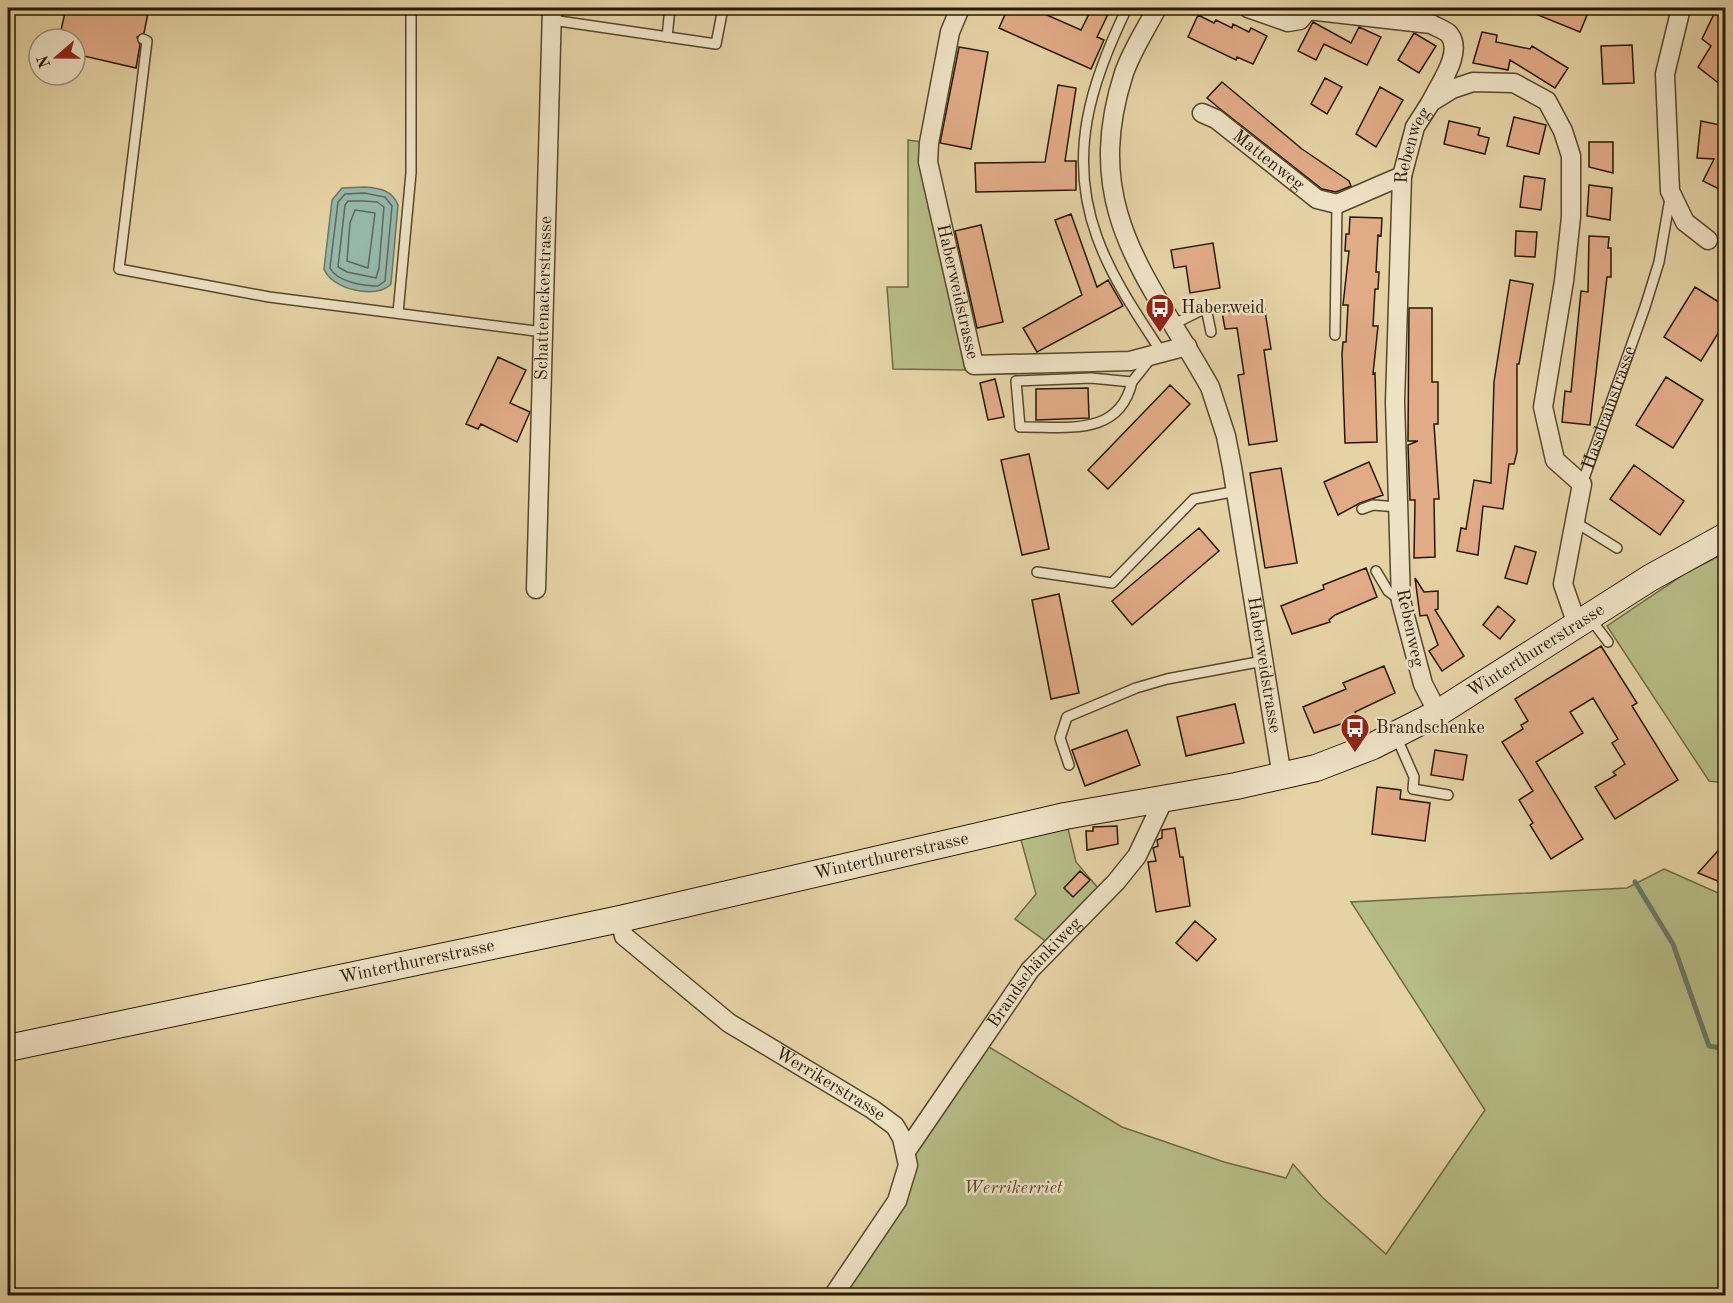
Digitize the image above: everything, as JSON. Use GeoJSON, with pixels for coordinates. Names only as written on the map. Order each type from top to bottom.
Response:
{"type":"FeatureCollection","features":[{"type":"Feature","properties":{"kind":"main road","name":"Winterthurerstrasse"},"geometry":{"type":"LineString","coordinates":[[8,1048],[620,919],[1065,816],[1282,777],[1335,762],[1396,736],[1438,713],[1650,578],[1725,536]]}},
{"type":"Feature","properties":{"kind":"street","name":"Haberweidstrasse"},"geometry":{"type":"LineString","coordinates":[[960,8],[950,32],[929,143],[928,162],[974,365],[1130,361],[1187,346]]}},
{"type":"Feature","properties":{"kind":"street","name":"Haberweidstrasse"},"geometry":{"type":"LineString","coordinates":[[1157,8],[1129,61],[1116,99],[1110,139],[1110,169],[1116,210],[1124,235],[1219,408],[1237,491],[1282,777]]}},
{"type":"Feature","properties":{"kind":"street"},"geometry":{"type":"LineString","coordinates":[[1248,8],[1288,22],[1300,20],[1308,10],[1431,24],[1448,33],[1454,45],[1450,64],[1431,102]]}},
{"type":"Feature","properties":{"kind":"street","name":"Haselrainstrasse"},"geometry":{"type":"LineString","coordinates":[[1681,8],[1665,74],[1671,191],[1685,222],[1708,240]]}},
{"type":"Feature","properties":{"kind":"street","name":"Schattenackerstrasse"},"geometry":{"type":"LineString","coordinates":[[536,589],[552,14]]}},
{"type":"Feature","properties":{"kind":"street","name":"Rebenweg"},"geometry":{"type":"LineString","coordinates":[[1438,713],[1423,684],[1401,601],[1395,402],[1402,176],[1415,127],[1431,102],[1452,89],[1473,82],[1514,83],[1547,101],[1563,131],[1571,156],[1571,217],[1564,281],[1543,407],[1555,460],[1582,484]]}},
{"type":"Feature","properties":{"kind":"street","name":"Mattenweg"},"geometry":{"type":"LineString","coordinates":[[1202,113],[1216,119],[1317,199],[1336,204]]}},
{"type":"Feature","properties":{"kind":"street"},"geometry":{"type":"LineString","coordinates":[[1336,204],[1402,176]]}},
{"type":"Feature","properties":{"kind":"street","name":"Haselrainstrasse"},"geometry":{"type":"LineString","coordinates":[[1582,484],[1563,584],[1573,613],[1585,621]]}},
{"type":"Feature","properties":{"kind":"street","name":"Brandschänkiweg"},"geometry":{"type":"LineString","coordinates":[[907,1150],[1029,970],[1132,862],[1144,845],[1164,799]]}},
{"type":"Feature","properties":{"kind":"street","name":"Werrikerstrasse"},"geometry":{"type":"LineString","coordinates":[[620,919],[624,936],[729,1023],[884,1117],[895,1126],[907,1150]]}},
{"type":"Feature","properties":{"kind":"street"},"geometry":{"type":"LineString","coordinates":[[833,1296],[897,1201],[905,1181],[907,1150]]}},
{"type":"Feature","properties":{"kind":"lane"},"geometry":{"type":"LineString","coordinates":[[398,313],[411,173],[411,8]]}},
{"type":"Feature","properties":{"kind":"lane"},"geometry":{"type":"LineString","coordinates":[[667,37],[670,8]]}},
{"type":"Feature","properties":{"kind":"lane"},"geometry":{"type":"LineString","coordinates":[[552,14],[667,37],[716,44],[723,8]]}},
{"type":"Feature","properties":{"kind":"lane"},"geometry":{"type":"LineString","coordinates":[[1127,8],[1096,76],[1086,118],[1084,170],[1096,237],[1117,282],[1157,355],[1132,382],[1129,396],[1116,414],[1096,426],[1020,427],[1016,381],[1090,378],[1132,382]]}},
{"type":"Feature","properties":{"kind":"lane"},"geometry":{"type":"LineString","coordinates":[[143,39],[147,41],[119,269],[269,297],[543,332]]}},
{"type":"Feature","properties":{"kind":"lane","name":"Haselrainstrasse"},"geometry":{"type":"LineString","coordinates":[[1582,484],[1649,296],[1659,262],[1671,191]]}},
{"type":"Feature","properties":{"kind":"lane"},"geometry":{"type":"LineString","coordinates":[[1335,335],[1336,204]]}},
{"type":"Feature","properties":{"kind":"lane"},"geometry":{"type":"LineString","coordinates":[[1174,324],[1206,308],[1211,332]]}},
{"type":"Feature","properties":{"kind":"lane"},"geometry":{"type":"LineString","coordinates":[[1037,572],[1112,583],[1194,499],[1237,491]]}},
{"type":"Feature","properties":{"kind":"lane"},"geometry":{"type":"LineString","coordinates":[[1362,509],[1373,505],[1398,507]]}},
{"type":"Feature","properties":{"kind":"lane"},"geometry":{"type":"LineString","coordinates":[[1575,522],[1617,548]]}},
{"type":"Feature","properties":{"kind":"lane"},"geometry":{"type":"LineString","coordinates":[[1376,571],[1388,591],[1401,601]]}},
{"type":"Feature","properties":{"kind":"lane"},"geometry":{"type":"LineString","coordinates":[[1585,621],[1608,642]]}},
{"type":"Feature","properties":{"kind":"lane"},"geometry":{"type":"LineString","coordinates":[[1069,765],[1060,738],[1067,717],[1136,688],[1167,679],[1263,661]]}},
{"type":"Feature","properties":{"kind":"lane"},"geometry":{"type":"LineString","coordinates":[[1396,736],[1414,777],[1413,789],[1448,795]]}},
{"type":"Feature","properties":{"kind":"green space"},"geometry":{"type":"Polygon","coordinates":[[[908,140],[929,143],[956,286],[965,370],[893,369],[887,287],[908,287],[908,140]]]}},
{"type":"Feature","properties":{"kind":"green space"},"geometry":{"type":"Polygon","coordinates":[[[1725,553],[1725,783],[1709,781],[1607,626],[1686,573],[1725,553]]]}},
{"type":"Feature","properties":{"kind":"green space"},"geometry":{"type":"Polygon","coordinates":[[[1065,816],[1076,862],[1103,894],[1051,945],[1015,919],[1036,894],[1018,829],[1065,816]]]}},
{"type":"Feature","properties":{"kind":"green space","name":"Werrikerriet"},"geometry":{"type":"Polygon","coordinates":[[[1664,869],[1725,896],[1725,1295],[833,1296],[979,1041],[1122,1127],[1224,1162],[1286,1178],[1293,1164],[1322,1197],[1386,1254],[1485,1110],[1351,902],[1627,888],[1664,869]]]}},
{"type":"Feature","properties":{"kind":"water"},"geometry":{"type":"Polygon","coordinates":[[[365,187],[389,193],[398,205],[391,284],[384,289],[365,292],[335,282],[324,269],[332,200],[342,188],[365,187]]]}},
{"type":"Feature","properties":{"kind":"building"},"geometry":{"type":"Polygon","coordinates":[[[66,8],[149,8],[144,33],[137,37],[140,45],[136,68],[87,57],[87,27],[62,27],[66,8]]]}},
{"type":"Feature","properties":{"kind":"building"},"geometry":{"type":"Polygon","coordinates":[[[1008,8],[1031,8],[1081,30],[1092,8],[1111,8],[1097,37],[1104,40],[1091,69],[999,28],[1008,8]]]}},
{"type":"Feature","properties":{"kind":"building"},"geometry":{"type":"Polygon","coordinates":[[[1521,8],[1590,8],[1580,32],[1521,8]]]}},
{"type":"Feature","properties":{"kind":"building"},"geometry":{"type":"Polygon","coordinates":[[[1714,14],[1725,18],[1725,88],[1698,67],[1711,46],[1702,39],[1714,14]]]}},
{"type":"Feature","properties":{"kind":"building"},"geometry":{"type":"Polygon","coordinates":[[[1198,15],[1232,28],[1233,24],[1249,32],[1251,28],[1267,36],[1253,64],[1237,57],[1236,60],[1188,37],[1198,15]]]}},
{"type":"Feature","properties":{"kind":"building"},"geometry":{"type":"Polygon","coordinates":[[[1313,22],[1351,43],[1359,27],[1381,37],[1367,65],[1324,44],[1316,60],[1298,51],[1313,22]]]}},
{"type":"Feature","properties":{"kind":"building"},"geometry":{"type":"Polygon","coordinates":[[[1482,32],[1497,35],[1496,42],[1530,49],[1532,46],[1568,68],[1555,88],[1510,60],[1508,70],[1473,63],[1482,32]]]}},
{"type":"Feature","properties":{"kind":"building"},"geometry":{"type":"Polygon","coordinates":[[[1414,33],[1436,46],[1419,73],[1398,60],[1414,33]]]}},
{"type":"Feature","properties":{"kind":"building"},"geometry":{"type":"Polygon","coordinates":[[[1632,45],[1634,83],[1603,84],[1601,46],[1632,45]]]}},
{"type":"Feature","properties":{"kind":"building"},"geometry":{"type":"Polygon","coordinates":[[[959,47],[988,52],[971,149],[940,143],[959,47]]]}},
{"type":"Feature","properties":{"kind":"building"},"geometry":{"type":"Polygon","coordinates":[[[1325,78],[1342,87],[1327,114],[1311,104],[1325,78]]]}},
{"type":"Feature","properties":{"kind":"building"},"geometry":{"type":"Polygon","coordinates":[[[1222,82],[1302,149],[1349,181],[1351,186],[1336,192],[1322,189],[1219,108],[1207,98],[1222,82]]]}},
{"type":"Feature","properties":{"kind":"building"},"geometry":{"type":"Polygon","coordinates":[[[1058,85],[1076,88],[1065,161],[1076,161],[1076,190],[976,192],[975,163],[1045,162],[1058,85]]]}},
{"type":"Feature","properties":{"kind":"building"},"geometry":{"type":"Polygon","coordinates":[[[1380,87],[1403,100],[1376,147],[1356,134],[1380,87]]]}},
{"type":"Feature","properties":{"kind":"building"},"geometry":{"type":"Polygon","coordinates":[[[1514,117],[1546,125],[1539,154],[1507,146],[1514,117]]]}},
{"type":"Feature","properties":{"kind":"building"},"geometry":{"type":"Polygon","coordinates":[[[1449,121],[1480,128],[1478,135],[1489,138],[1485,154],[1444,144],[1449,121]]]}},
{"type":"Feature","properties":{"kind":"building"},"geometry":{"type":"Polygon","coordinates":[[[1701,121],[1725,126],[1725,192],[1703,181],[1714,159],[1697,158],[1701,121]]]}},
{"type":"Feature","properties":{"kind":"building"},"geometry":{"type":"Polygon","coordinates":[[[1589,142],[1613,142],[1613,173],[1589,167],[1589,142]]]}},
{"type":"Feature","properties":{"kind":"building"},"geometry":{"type":"Polygon","coordinates":[[[1524,176],[1545,179],[1541,210],[1520,207],[1524,176]]]}},
{"type":"Feature","properties":{"kind":"building"},"geometry":{"type":"Polygon","coordinates":[[[1589,185],[1612,188],[1610,220],[1587,216],[1589,185]]]}},
{"type":"Feature","properties":{"kind":"building"},"geometry":{"type":"Polygon","coordinates":[[[1071,214],[1097,287],[1108,280],[1123,306],[1037,352],[1023,328],[1082,295],[1055,220],[1071,214]]]}},
{"type":"Feature","properties":{"kind":"building"},"geometry":{"type":"Polygon","coordinates":[[[1350,217],[1382,218],[1381,236],[1378,235],[1376,272],[1379,272],[1378,289],[1375,289],[1373,326],[1378,326],[1373,374],[1375,373],[1377,442],[1345,443],[1342,354],[1343,342],[1346,342],[1348,305],[1343,305],[1349,251],[1345,251],[1346,234],[1349,234],[1350,217]]]}},
{"type":"Feature","properties":{"kind":"building"},"geometry":{"type":"Polygon","coordinates":[[[981,225],[1003,322],[977,328],[955,231],[981,225]]]}},
{"type":"Feature","properties":{"kind":"building"},"geometry":{"type":"Polygon","coordinates":[[[1516,231],[1537,232],[1535,257],[1515,256],[1516,231]]]}},
{"type":"Feature","properties":{"kind":"building"},"geometry":{"type":"Polygon","coordinates":[[[1589,236],[1609,237],[1608,248],[1611,248],[1611,277],[1607,277],[1590,425],[1562,422],[1565,391],[1571,392],[1581,291],[1588,292],[1589,236]]]}},
{"type":"Feature","properties":{"kind":"building"},"geometry":{"type":"Polygon","coordinates":[[[1213,243],[1220,288],[1190,293],[1186,266],[1174,268],[1171,250],[1213,243]]]}},
{"type":"Feature","properties":{"kind":"building"},"geometry":{"type":"Polygon","coordinates":[[[1510,280],[1533,284],[1519,364],[1517,364],[1517,452],[1514,464],[1509,464],[1503,509],[1483,506],[1478,555],[1457,551],[1461,528],[1466,529],[1474,480],[1491,483],[1494,382],[1510,280]]]}},
{"type":"Feature","properties":{"kind":"building"},"geometry":{"type":"Polygon","coordinates":[[[1695,287],[1725,306],[1725,322],[1701,361],[1664,337],[1695,287]]]}},
{"type":"Feature","properties":{"kind":"building"},"geometry":{"type":"Polygon","coordinates":[[[1264,305],[1271,349],[1264,350],[1277,441],[1249,445],[1238,375],[1244,374],[1237,328],[1225,329],[1222,312],[1264,305]]]}},
{"type":"Feature","properties":{"kind":"building"},"geometry":{"type":"Polygon","coordinates":[[[1409,308],[1432,308],[1432,382],[1438,382],[1438,424],[1434,424],[1439,499],[1434,499],[1435,557],[1414,558],[1415,500],[1410,500],[1408,445],[1418,441],[1408,441],[1409,308]]]}},
{"type":"Feature","properties":{"kind":"building"},"geometry":{"type":"Polygon","coordinates":[[[498,357],[526,370],[510,403],[530,412],[517,442],[481,424],[478,429],[466,424],[498,357]]]}},
{"type":"Feature","properties":{"kind":"building"},"geometry":{"type":"Polygon","coordinates":[[[1666,377],[1703,400],[1673,448],[1636,425],[1666,377]]]}},
{"type":"Feature","properties":{"kind":"building"},"geometry":{"type":"Polygon","coordinates":[[[995,379],[1004,417],[988,420],[980,383],[995,379]]]}},
{"type":"Feature","properties":{"kind":"building"},"geometry":{"type":"Polygon","coordinates":[[[1170,385],[1190,404],[1108,489],[1088,470],[1170,385]]]}},
{"type":"Feature","properties":{"kind":"building"},"geometry":{"type":"Polygon","coordinates":[[[1088,388],[1089,418],[1036,420],[1036,389],[1088,388]]]}},
{"type":"Feature","properties":{"kind":"building"},"geometry":{"type":"Polygon","coordinates":[[[1029,454],[1049,549],[1022,555],[1001,460],[1029,454]]]}},
{"type":"Feature","properties":{"kind":"building"},"geometry":{"type":"Polygon","coordinates":[[[1369,462],[1383,495],[1360,503],[1338,515],[1324,482],[1369,462]]]}},
{"type":"Feature","properties":{"kind":"building"},"geometry":{"type":"Polygon","coordinates":[[[1634,465],[1684,501],[1660,535],[1610,499],[1634,465]]]}},
{"type":"Feature","properties":{"kind":"building"},"geometry":{"type":"Polygon","coordinates":[[[1281,468],[1297,563],[1265,568],[1250,473],[1281,468]]]}},
{"type":"Feature","properties":{"kind":"building"},"geometry":{"type":"Polygon","coordinates":[[[1199,528],[1219,551],[1132,625],[1112,601],[1199,528]]]}},
{"type":"Feature","properties":{"kind":"building"},"geometry":{"type":"Polygon","coordinates":[[[1515,546],[1536,552],[1527,584],[1505,578],[1515,546]]]}},
{"type":"Feature","properties":{"kind":"building"},"geometry":{"type":"Polygon","coordinates":[[[1366,568],[1377,597],[1335,615],[1329,620],[1330,622],[1292,634],[1281,606],[1324,589],[1323,585],[1366,568]]]}},
{"type":"Feature","properties":{"kind":"building"},"geometry":{"type":"Polygon","coordinates":[[[1415,578],[1424,592],[1438,591],[1438,609],[1435,610],[1464,656],[1442,671],[1429,651],[1438,645],[1427,615],[1420,616],[1415,578]]]}},
{"type":"Feature","properties":{"kind":"building"},"geometry":{"type":"Polygon","coordinates":[[[1059,594],[1079,693],[1051,699],[1032,600],[1059,594]]]}},
{"type":"Feature","properties":{"kind":"building"},"geometry":{"type":"Polygon","coordinates":[[[1498,606],[1515,620],[1500,639],[1483,625],[1498,606]]]}},
{"type":"Feature","properties":{"kind":"building"},"geometry":{"type":"Polygon","coordinates":[[[1601,646],[1637,703],[1632,706],[1678,780],[1615,819],[1595,787],[1616,775],[1613,772],[1625,764],[1612,743],[1618,739],[1593,698],[1570,712],[1583,733],[1536,762],[1583,839],[1551,859],[1530,825],[1533,823],[1519,800],[1533,791],[1502,742],[1523,729],[1521,725],[1528,721],[1515,699],[1601,646]]]}},
{"type":"Feature","properties":{"kind":"building"},"geometry":{"type":"Polygon","coordinates":[[[1384,666],[1395,693],[1355,712],[1356,715],[1346,719],[1347,722],[1314,733],[1303,707],[1346,689],[1343,683],[1384,666]]]}},
{"type":"Feature","properties":{"kind":"building"},"geometry":{"type":"Polygon","coordinates":[[[1235,704],[1244,743],[1186,756],[1177,717],[1235,704]]]}},
{"type":"Feature","properties":{"kind":"building"},"geometry":{"type":"Polygon","coordinates":[[[1127,730],[1140,765],[1085,786],[1072,750],[1127,730]]]}},
{"type":"Feature","properties":{"kind":"building"},"geometry":{"type":"Polygon","coordinates":[[[1435,750],[1467,755],[1463,780],[1431,775],[1435,750]]]}},
{"type":"Feature","properties":{"kind":"building"},"geometry":{"type":"Polygon","coordinates":[[[1377,787],[1401,790],[1400,799],[1430,803],[1425,841],[1372,834],[1377,787]]]}},
{"type":"Feature","properties":{"kind":"building"},"geometry":{"type":"Polygon","coordinates":[[[1117,826],[1118,844],[1087,850],[1086,831],[1093,831],[1093,827],[1117,826]]]}},
{"type":"Feature","properties":{"kind":"building"},"geometry":{"type":"Polygon","coordinates":[[[1175,828],[1180,857],[1183,857],[1190,906],[1156,912],[1148,862],[1156,861],[1153,848],[1158,846],[1157,840],[1162,838],[1162,830],[1175,828]]]}},
{"type":"Feature","properties":{"kind":"building"},"geometry":{"type":"Polygon","coordinates":[[[1725,843],[1725,884],[1698,873],[1725,843]]]}},
{"type":"Feature","properties":{"kind":"building"},"geometry":{"type":"Polygon","coordinates":[[[1080,871],[1090,880],[1073,897],[1064,888],[1080,871]]]}},
{"type":"Feature","properties":{"kind":"building"},"geometry":{"type":"Polygon","coordinates":[[[1195,921],[1216,939],[1197,961],[1176,943],[1195,921]]]}},
{"type":"Feature","properties":{"kind":"waterway"},"geometry":{"type":"LineString","coordinates":[[1635,882],[1673,944],[1709,1046],[1726,1049]]}},
{"type":"Feature","properties":{"kind":"place","name":"Haberweid"},"geometry":{"type":"Point","coordinates":[1160,334]}},
{"type":"Feature","properties":{"kind":"place","name":"Brandschenke"},"geometry":{"type":"Point","coordinates":[1355,754]}}]}
